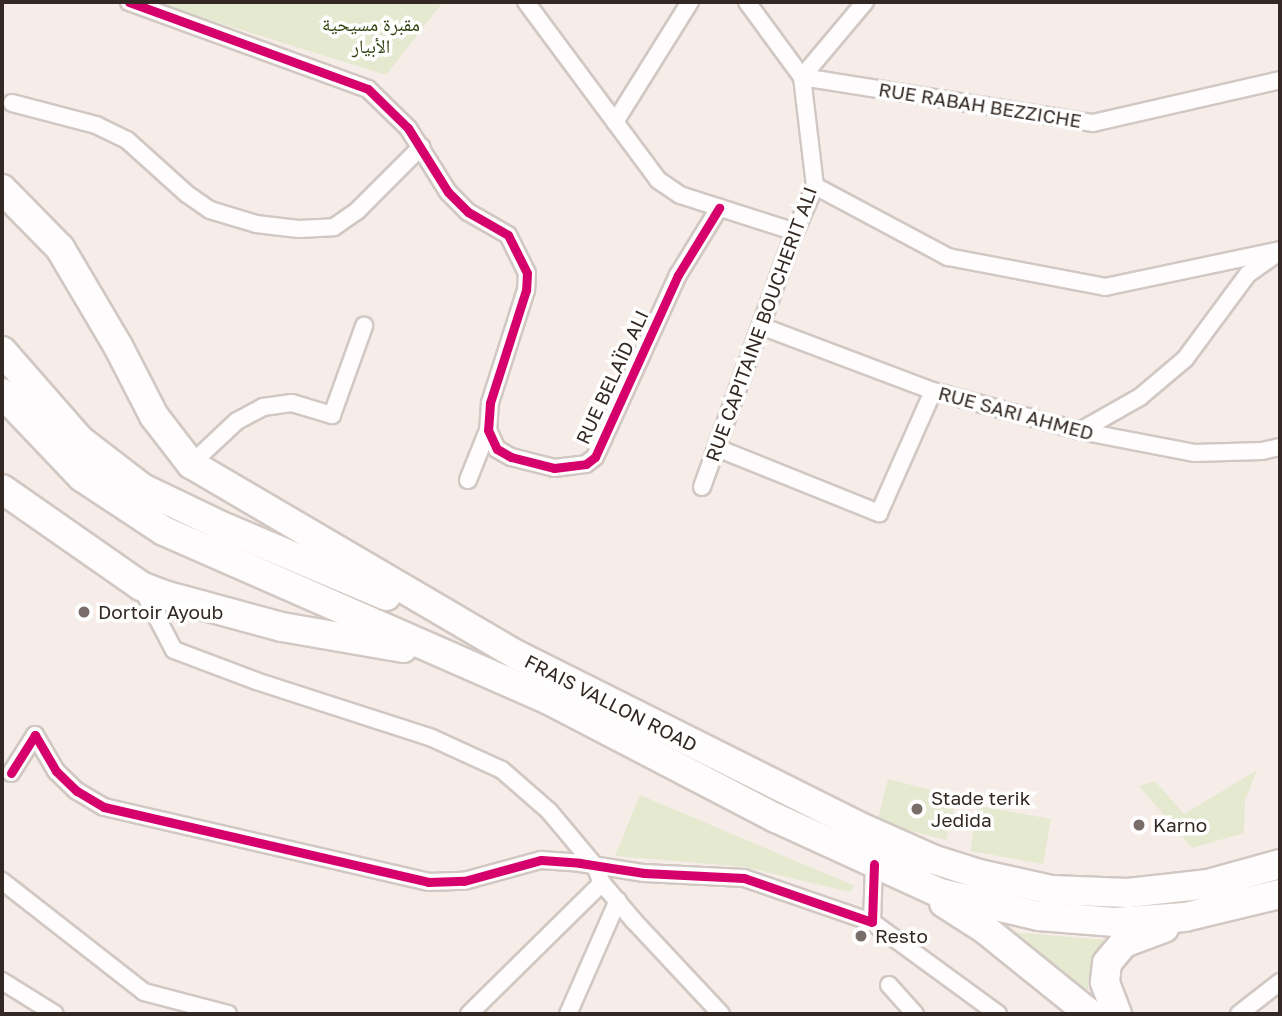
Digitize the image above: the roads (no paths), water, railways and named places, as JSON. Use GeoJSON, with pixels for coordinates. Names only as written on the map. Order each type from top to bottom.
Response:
{"type":"FeatureCollection","features":[{"type":"Feature","properties":{"kind":"highway"},"geometry":{"type":"LineString","coordinates":[[2,189],[60,248],[118,346],[155,416],[191,464],[517,654]]}},
{"type":"Feature","properties":{"kind":"highway","name":"FRAIS VALLON ROAD"},"geometry":{"type":"LineString","coordinates":[[2,351],[80,440],[142,488],[226,528],[517,654],[856,825],[932,859],[979,874],[1052,890],[1128,893],[1208,884],[1280,864]]}},
{"type":"Feature","properties":{"kind":"highway","name":"FRAIS VALLON ROAD"},"geometry":{"type":"LineString","coordinates":[[2,393],[82,477],[164,531],[532,692],[776,818],[940,893],[1039,916],[1115,922],[1185,917],[1280,894]]}},
{"type":"Feature","properties":{"kind":"highway"},"geometry":{"type":"LineString","coordinates":[[2,489],[141,586],[192,605],[282,627],[419,651],[532,692]]}},
{"type":"Feature","properties":{"kind":"highway"},"geometry":{"type":"LineString","coordinates":[[874,864],[986,930],[1090,1014]]}},
{"type":"Feature","properties":{"kind":"highway"},"geometry":{"type":"LineString","coordinates":[[1116,1014],[1107,993],[1104,972],[1117,949],[1133,939],[1210,911]]}},
{"type":"Feature","properties":{"kind":"street"},"geometry":{"type":"LineString","coordinates":[[129,2],[368,89],[408,128],[448,192],[468,212],[508,235],[527,273],[519,318],[490,403],[488,430],[468,480]]}},
{"type":"Feature","properties":{"kind":"street"},"geometry":{"type":"LineString","coordinates":[[526,2],[658,180],[680,195],[795,232]]}},
{"type":"Feature","properties":{"kind":"street"},"geometry":{"type":"LineString","coordinates":[[615,122],[690,2]]}},
{"type":"Feature","properties":{"kind":"street"},"geometry":{"type":"LineString","coordinates":[[747,2],[802,77],[865,2]]}},
{"type":"Feature","properties":{"kind":"street","name":"RUE RABAH BEZZICHE"},"geometry":{"type":"LineString","coordinates":[[802,77],[1093,123],[1280,80]]}},
{"type":"Feature","properties":{"kind":"street","name":"RUE CAPITAINE BOUCHERIT ALI"},"geometry":{"type":"LineString","coordinates":[[702,487],[795,232],[815,186],[802,77]]}},
{"type":"Feature","properties":{"kind":"street"},"geometry":{"type":"LineString","coordinates":[[12,103],[96,125],[127,140],[187,194],[210,210],[256,224],[299,229],[334,227],[421,147]]}},
{"type":"Feature","properties":{"kind":"street"},"geometry":{"type":"LineString","coordinates":[[815,186],[948,257],[1105,287],[1280,251]]}},
{"type":"Feature","properties":{"kind":"street","name":"RUE BELAÏD ALI"},"geometry":{"type":"LineString","coordinates":[[488,430],[497,449],[541,466],[586,464],[595,457],[678,275],[719,208]]}},
{"type":"Feature","properties":{"kind":"street"},"geometry":{"type":"LineString","coordinates":[[1080,432],[1140,397],[1185,359],[1248,274],[1280,251]]}},
{"type":"Feature","properties":{"kind":"street"},"geometry":{"type":"LineString","coordinates":[[191,464],[237,421],[263,407],[292,403],[332,415],[364,326]]}},
{"type":"Feature","properties":{"kind":"street","name":"RUE SARI AHMED"},"geometry":{"type":"LineString","coordinates":[[761,326],[933,391],[1080,432],[1194,453],[1262,451],[1280,447]]}},
{"type":"Feature","properties":{"kind":"street"},"geometry":{"type":"LineString","coordinates":[[717,448],[879,513],[933,391]]}},
{"type":"Feature","properties":{"kind":"street"},"geometry":{"type":"LineString","coordinates":[[141,586],[174,650],[256,681],[432,738],[502,770],[549,811],[595,866],[602,883],[722,1014]]}},
{"type":"Feature","properties":{"kind":"street"},"geometry":{"type":"LineString","coordinates":[[11,773],[35,735],[56,771],[77,791],[104,807],[428,882],[464,881],[541,860],[644,873],[744,878],[872,922],[998,1014]]}},
{"type":"Feature","properties":{"kind":"street"},"geometry":{"type":"LineString","coordinates":[[872,922],[874,864]]}},
{"type":"Feature","properties":{"kind":"street"},"geometry":{"type":"LineString","coordinates":[[2,881],[144,992],[227,1014]]}},
{"type":"Feature","properties":{"kind":"street"},"geometry":{"type":"LineString","coordinates":[[469,1014],[602,883]]}},
{"type":"Feature","properties":{"kind":"street"},"geometry":{"type":"LineString","coordinates":[[568,1014],[618,900]]}},
{"type":"Feature","properties":{"kind":"street"},"geometry":{"type":"LineString","coordinates":[[2,981],[55,1014]]}},
{"type":"Feature","properties":{"kind":"street"},"geometry":{"type":"LineString","coordinates":[[1239,1014],[1280,982]]}},
{"type":"Feature","properties":{"kind":"street"},"geometry":{"type":"LineString","coordinates":[[889,985],[915,1014]]}},
{"type":"Feature","properties":{"kind":"place","name":"Dortoir Ayoub"},"geometry":{"type":"Point","coordinates":[84,612]}},
{"type":"Feature","properties":{"kind":"place","name":"Stade terik Jedida"},"geometry":{"type":"Point","coordinates":[917,809]}},
{"type":"Feature","properties":{"kind":"place","name":"Karno"},"geometry":{"type":"Point","coordinates":[1139,825]}},
{"type":"Feature","properties":{"kind":"place","name":"Resto"},"geometry":{"type":"Point","coordinates":[861,936]}},
{"type":"Feature","properties":{"kind":"park label","name":"مقبرة مسيحية الأبيار"},"geometry":{"type":"Point","coordinates":[371,35]}}]}
